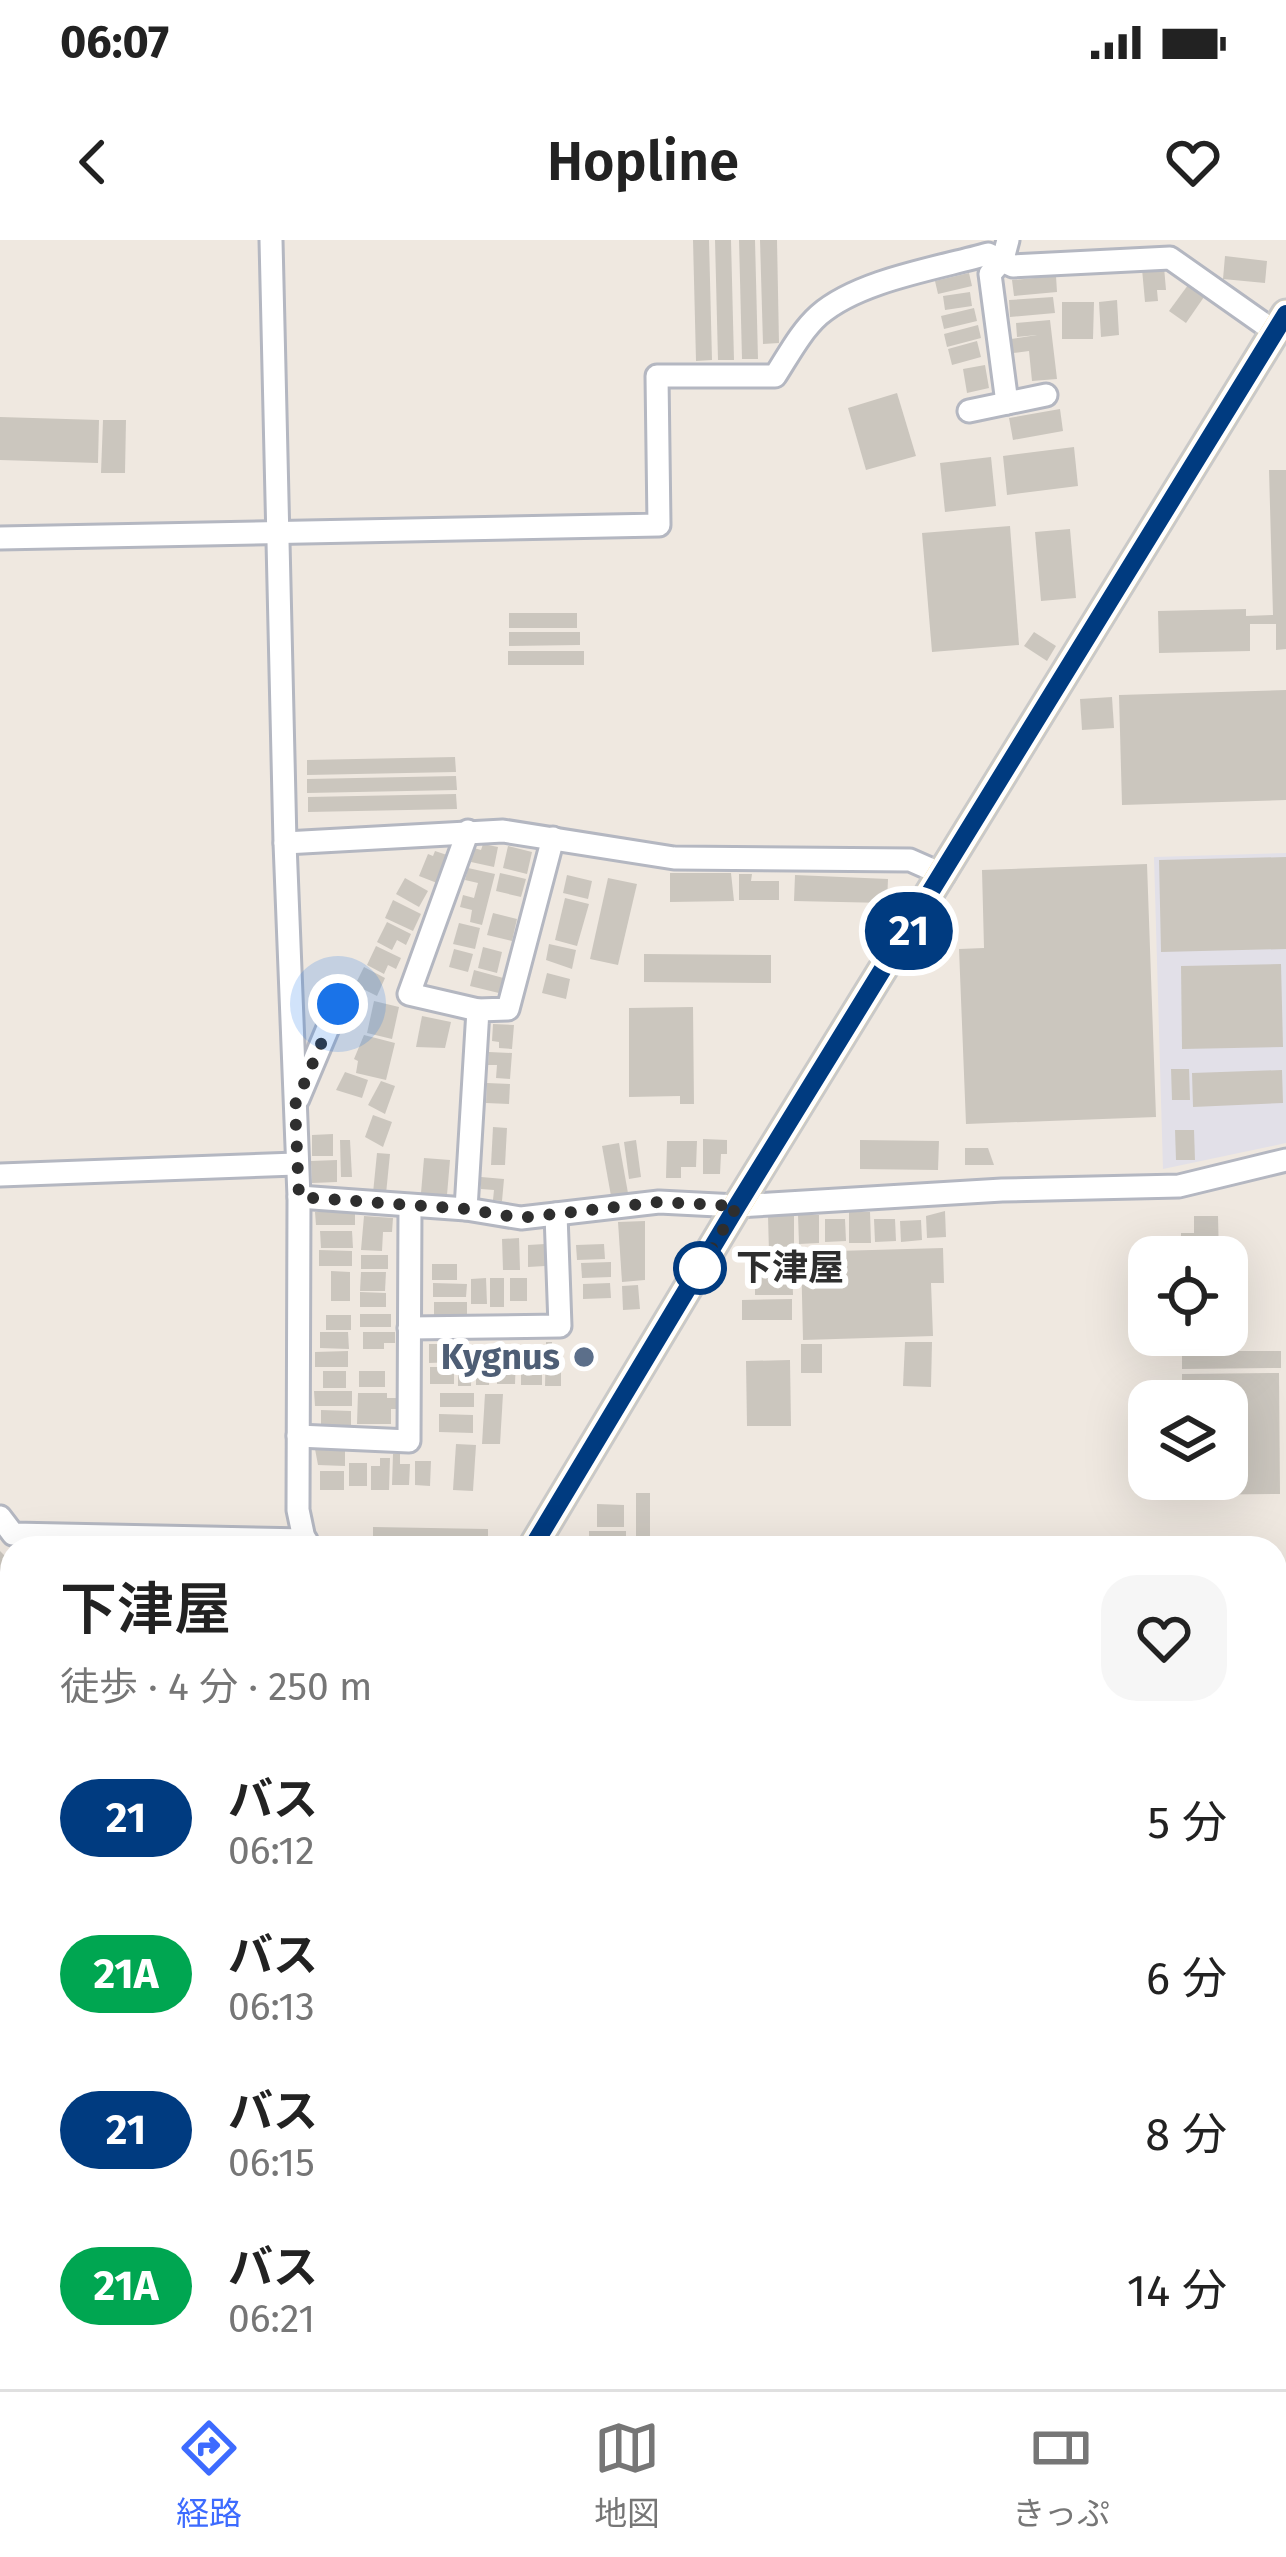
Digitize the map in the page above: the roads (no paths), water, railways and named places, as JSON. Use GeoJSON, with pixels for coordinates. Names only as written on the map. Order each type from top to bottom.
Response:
{"type":"FeatureCollection","features":[{"type":"Feature","properties":{"kind":"main road"},"geometry":{"type":"LineString","coordinates":[[539,1536],[1281,323]]}},
{"type":"Feature","properties":{"kind":"street"},"geometry":{"type":"LineString","coordinates":[[271,240],[285,843],[299,1197],[298,1510],[304,1536]]}},
{"type":"Feature","properties":{"kind":"street"},"geometry":{"type":"LineString","coordinates":[[0,538],[659,525],[657,376],[775,376],[818,316],[836,303],[885,283],[1005,250]]}},
{"type":"Feature","properties":{"kind":"street"},"geometry":{"type":"LineString","coordinates":[[1005,250],[1013,266],[1170,258],[1281,323]]}},
{"type":"Feature","properties":{"kind":"street"},"geometry":{"type":"LineString","coordinates":[[1005,250],[990,274],[1007,403]]}},
{"type":"Feature","properties":{"kind":"street"},"geometry":{"type":"LineString","coordinates":[[969,411],[1046,394]]}},
{"type":"Feature","properties":{"kind":"street"},"geometry":{"type":"LineString","coordinates":[[468,831],[410,994],[478,1010],[508,1009],[553,838]]}},
{"type":"Feature","properties":{"kind":"street"},"geometry":{"type":"LineString","coordinates":[[285,843],[503,831],[674,858],[910,860],[944,875]]}},
{"type":"Feature","properties":{"kind":"street"},"geometry":{"type":"LineString","coordinates":[[295,1105],[338,1004]]}},
{"type":"Feature","properties":{"kind":"street"},"geometry":{"type":"LineString","coordinates":[[466,1209],[478,1010]]}},
{"type":"Feature","properties":{"kind":"street"},"geometry":{"type":"LineString","coordinates":[[299,1197],[466,1209],[520,1218],[659,1202],[737,1206],[1003,1190],[1179,1186],[1286,1160]]}},
{"type":"Feature","properties":{"kind":"street"},"geometry":{"type":"LineString","coordinates":[[0,1175],[296,1164]]}},
{"type":"Feature","properties":{"kind":"street"},"geometry":{"type":"LineString","coordinates":[[298,1436],[409,1441],[410,1206]]}},
{"type":"Feature","properties":{"kind":"street"},"geometry":{"type":"LineString","coordinates":[[409,1328],[560,1326],[556,1214]]}},
{"type":"Feature","properties":{"kind":"street"},"geometry":{"type":"LineString","coordinates":[[0,1516],[14,1534],[29,1536]]}},
{"type":"Feature","properties":{"kind":"place","name":"下津屋"},"geometry":{"type":"Point","coordinates":[700,1268]}},
{"type":"Feature","properties":{"kind":"place","name":"Kygnus"},"geometry":{"type":"Point","coordinates":[584,1357]}}]}
